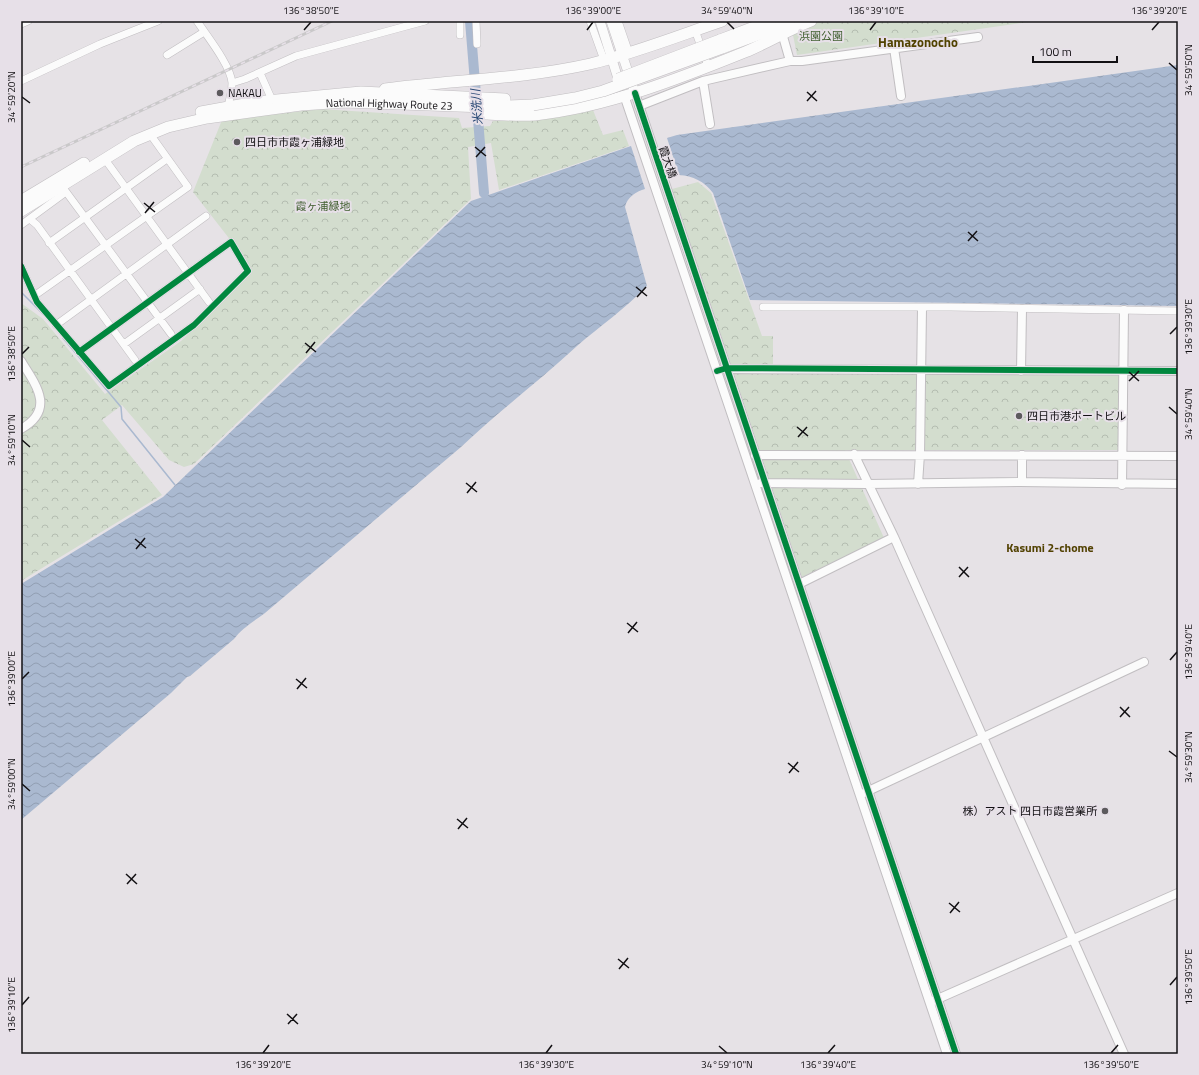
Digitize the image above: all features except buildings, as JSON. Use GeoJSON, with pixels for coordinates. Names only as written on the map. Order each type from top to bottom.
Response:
{"type":"FeatureCollection","features":[{"type":"Feature","properties":{"kind":"highway"},"geometry":{"type":"LineString","coordinates":[[361,92],[556,70],[617,57],[722,21]]}},
{"type":"Feature","properties":{"kind":"highway","name":"National Highway Route 23"},"geometry":{"type":"LineString","coordinates":[[721,44],[770,21]]}},
{"type":"Feature","properties":{"kind":"highway","name":"National Highway Route 23"},"geometry":{"type":"LineString","coordinates":[[21,201],[114,144],[147,128],[182,116],[227,110],[321,103],[486,107],[532,101],[614,81],[793,21]]}},
{"type":"Feature","properties":{"kind":"highway"},"geometry":{"type":"LineString","coordinates":[[486,107],[534,115],[581,107],[629,94],[746,52],[782,33],[811,21]]}},
{"type":"Feature","properties":{"kind":"highway","name":"National Highway Route 23"},"geometry":{"type":"LineString","coordinates":[[21,211],[63,189],[104,158],[150,134],[227,110],[272,100],[361,92],[464,106]]}},
{"type":"Feature","properties":{"kind":"main road"},"geometry":{"type":"LineString","coordinates":[[600,21],[617,57],[629,94]]}},
{"type":"Feature","properties":{"kind":"main road"},"geometry":{"type":"LineString","coordinates":[[611,21],[617,57]]}},
{"type":"Feature","properties":{"kind":"street"},"geometry":{"type":"LineString","coordinates":[[21,24],[28,21]]}},
{"type":"Feature","properties":{"kind":"street"},"geometry":{"type":"LineString","coordinates":[[21,81],[100,44],[158,21]]}},
{"type":"Feature","properties":{"kind":"street"},"geometry":{"type":"LineString","coordinates":[[197,21],[226,67],[232,83],[227,110]]}},
{"type":"Feature","properties":{"kind":"street"},"geometry":{"type":"LineString","coordinates":[[232,83],[296,56],[426,21]]}},
{"type":"Feature","properties":{"kind":"street"},"geometry":{"type":"LineString","coordinates":[[460,21],[460,35]]}},
{"type":"Feature","properties":{"kind":"street"},"geometry":{"type":"LineString","coordinates":[[476,21],[477,44]]}},
{"type":"Feature","properties":{"kind":"street"},"geometry":{"type":"LineString","coordinates":[[590,21],[617,57]]}},
{"type":"Feature","properties":{"kind":"street"},"geometry":{"type":"LineString","coordinates":[[617,57],[618,21]]}},
{"type":"Feature","properties":{"kind":"street"},"geometry":{"type":"LineString","coordinates":[[695,30],[708,66]]}},
{"type":"Feature","properties":{"kind":"street"},"geometry":{"type":"LineString","coordinates":[[167,55],[204,32]]}},
{"type":"Feature","properties":{"kind":"street"},"geometry":{"type":"LineString","coordinates":[[782,33],[790,61]]}},
{"type":"Feature","properties":{"kind":"street"},"geometry":{"type":"LineString","coordinates":[[639,106],[703,81],[790,61],[802,61],[978,37]]}},
{"type":"Feature","properties":{"kind":"street"},"geometry":{"type":"LineString","coordinates":[[894,48],[901,96]]}},
{"type":"Feature","properties":{"kind":"street"},"geometry":{"type":"LineString","coordinates":[[260,72],[272,100]]}},
{"type":"Feature","properties":{"kind":"street"},"geometry":{"type":"LineString","coordinates":[[703,81],[710,124]]}},
{"type":"Feature","properties":{"kind":"street"},"geometry":{"type":"LineString","coordinates":[[629,94],[639,140],[718,371],[754,483],[938,999],[956,1054]]}},
{"type":"Feature","properties":{"kind":"street","name":"霞大橋"},"geometry":{"type":"LineString","coordinates":[[629,94],[639,106],[799,584],[864,793]]}},
{"type":"Feature","properties":{"kind":"street"},"geometry":{"type":"LineString","coordinates":[[34,296],[188,187],[150,134]]}},
{"type":"Feature","properties":{"kind":"street"},"geometry":{"type":"LineString","coordinates":[[104,158],[210,302]]}},
{"type":"Feature","properties":{"kind":"street"},"geometry":{"type":"LineString","coordinates":[[49,243],[167,159]]}},
{"type":"Feature","properties":{"kind":"street"},"geometry":{"type":"LineString","coordinates":[[21,226],[31,220],[63,189],[171,334]]}},
{"type":"Feature","properties":{"kind":"street"},"geometry":{"type":"LineString","coordinates":[[56,325],[206,216]]}},
{"type":"Feature","properties":{"kind":"street"},"geometry":{"type":"LineString","coordinates":[[31,220],[135,360]]}},
{"type":"Feature","properties":{"kind":"street"},"geometry":{"type":"LineString","coordinates":[[21,266],[34,296],[56,325],[79,352],[109,386],[194,325],[248,271],[231,242],[79,352]]}},
{"type":"Feature","properties":{"kind":"street"},"geometry":{"type":"LineString","coordinates":[[124,344],[200,289]]}},
{"type":"Feature","properties":{"kind":"street"},"geometry":{"type":"LineString","coordinates":[[763,307],[1178,311]]}},
{"type":"Feature","properties":{"kind":"street"},"geometry":{"type":"LineString","coordinates":[[918,484],[922,370],[922,308]]}},
{"type":"Feature","properties":{"kind":"street"},"geometry":{"type":"LineString","coordinates":[[1021,371],[1022,309]]}},
{"type":"Feature","properties":{"kind":"street"},"geometry":{"type":"LineString","coordinates":[[1122,485],[1124,310]]}},
{"type":"Feature","properties":{"kind":"street"},"geometry":{"type":"LineString","coordinates":[[21,361],[36,386],[41,400],[39,413],[34,420],[21,429]]}},
{"type":"Feature","properties":{"kind":"street"},"geometry":{"type":"LineString","coordinates":[[718,371],[727,368],[1178,371]]}},
{"type":"Feature","properties":{"kind":"street"},"geometry":{"type":"LineString","coordinates":[[854,454],[894,537],[1124,1054]]}},
{"type":"Feature","properties":{"kind":"street"},"geometry":{"type":"LineString","coordinates":[[754,483],[755,455],[920,454],[1178,456]]}},
{"type":"Feature","properties":{"kind":"street"},"geometry":{"type":"LineString","coordinates":[[1022,455],[1022,482]]}},
{"type":"Feature","properties":{"kind":"street"},"geometry":{"type":"LineString","coordinates":[[754,483],[918,484],[1022,482],[1122,485],[1178,484]]}},
{"type":"Feature","properties":{"kind":"street"},"geometry":{"type":"LineString","coordinates":[[799,584],[894,537]]}},
{"type":"Feature","properties":{"kind":"street"},"geometry":{"type":"LineString","coordinates":[[864,793],[1144,662]]}},
{"type":"Feature","properties":{"kind":"street"},"geometry":{"type":"LineString","coordinates":[[864,793],[929,1002],[947,1054]]}},
{"type":"Feature","properties":{"kind":"street"},"geometry":{"type":"LineString","coordinates":[[929,1002],[1178,893]]}},
{"type":"Feature","properties":{"kind":"green space","name":"浜園公園"},"geometry":{"type":"Polygon","coordinates":[[[816,21],[1035,21],[797,55],[793,35],[801,27],[816,21]]]}},
{"type":"Feature","properties":{"kind":"green space","name":"霞ヶ浦緑地"},"geometry":{"type":"Polygon","coordinates":[[[321,109],[459,118],[462,128],[490,126],[493,121],[525,121],[593,110],[603,135],[623,130],[629,146],[499,190],[491,143],[468,147],[471,199],[194,464],[184,467],[169,460],[122,405],[102,420],[162,495],[21,581],[21,303],[43,319],[105,394],[181,341],[218,306],[247,275],[235,246],[193,192],[222,120],[321,109]]]}},
{"type":"Feature","properties":{"kind":"green space"},"geometry":{"type":"Polygon","coordinates":[[[698,182],[711,193],[762,336],[773,336],[773,371],[1119,376],[1119,450],[845,450],[884,538],[802,577],[672,189],[698,182]]]}},
{"type":"Feature","properties":{"kind":"water"},"geometry":{"type":"Polygon","coordinates":[[[1178,65],[1178,306],[750,300],[713,193],[706,185],[698,180],[679,175],[667,138],[677,135],[1178,65]]]}},
{"type":"Feature","properties":{"kind":"water"},"geometry":{"type":"Polygon","coordinates":[[[631,146],[645,189],[633,195],[626,203],[625,207],[647,286],[489,421],[461,447],[265,613],[244,628],[234,639],[187,677],[171,693],[21,820],[21,584],[163,497],[471,201],[631,146]]]}},
{"type":"Feature","properties":{"kind":"waterway","name":"米洗川"},"geometry":{"type":"LineString","coordinates":[[470,21],[484,193]]}},
{"type":"Feature","properties":{"kind":"waterway"},"geometry":{"type":"LineString","coordinates":[[21,292],[44,315]]}},
{"type":"Feature","properties":{"kind":"waterway"},"geometry":{"type":"LineString","coordinates":[[63,338],[121,407],[122,419],[175,485]]}},
{"type":"Feature","properties":{"kind":"railway"},"geometry":{"type":"LineString","coordinates":[[21,167],[332,21]]}},
{"type":"Feature","properties":{"kind":"cycle path"},"geometry":{"type":"LineString","coordinates":[[635,93],[956,1054]]}},
{"type":"Feature","properties":{"kind":"cycle path"},"geometry":{"type":"LineString","coordinates":[[21,266],[37,302],[109,386],[194,325],[248,271],[231,242],[79,352]]}},
{"type":"Feature","properties":{"kind":"cycle path"},"geometry":{"type":"LineString","coordinates":[[717,371],[727,368],[1178,371]]}},
{"type":"Feature","properties":{"kind":"place","name":"NAKAU"},"geometry":{"type":"Point","coordinates":[220,93]}},
{"type":"Feature","properties":{"kind":"place","name":"四日市市霞ヶ浦緑地"},"geometry":{"type":"Point","coordinates":[237,142]}},
{"type":"Feature","properties":{"kind":"place","name":"四日市港ポートビル"},"geometry":{"type":"Point","coordinates":[1019,416]}},
{"type":"Feature","properties":{"kind":"place","name":"株）アスト 四日市霞営業所"},"geometry":{"type":"Point","coordinates":[1105,811]}},
{"type":"Feature","properties":{"kind":"district","name":"Hamazonocho"},"geometry":{"type":"Point","coordinates":[918,42]}},
{"type":"Feature","properties":{"kind":"district","name":"Kasumi 2-chome"},"geometry":{"type":"Point","coordinates":[1050,548]}}]}
